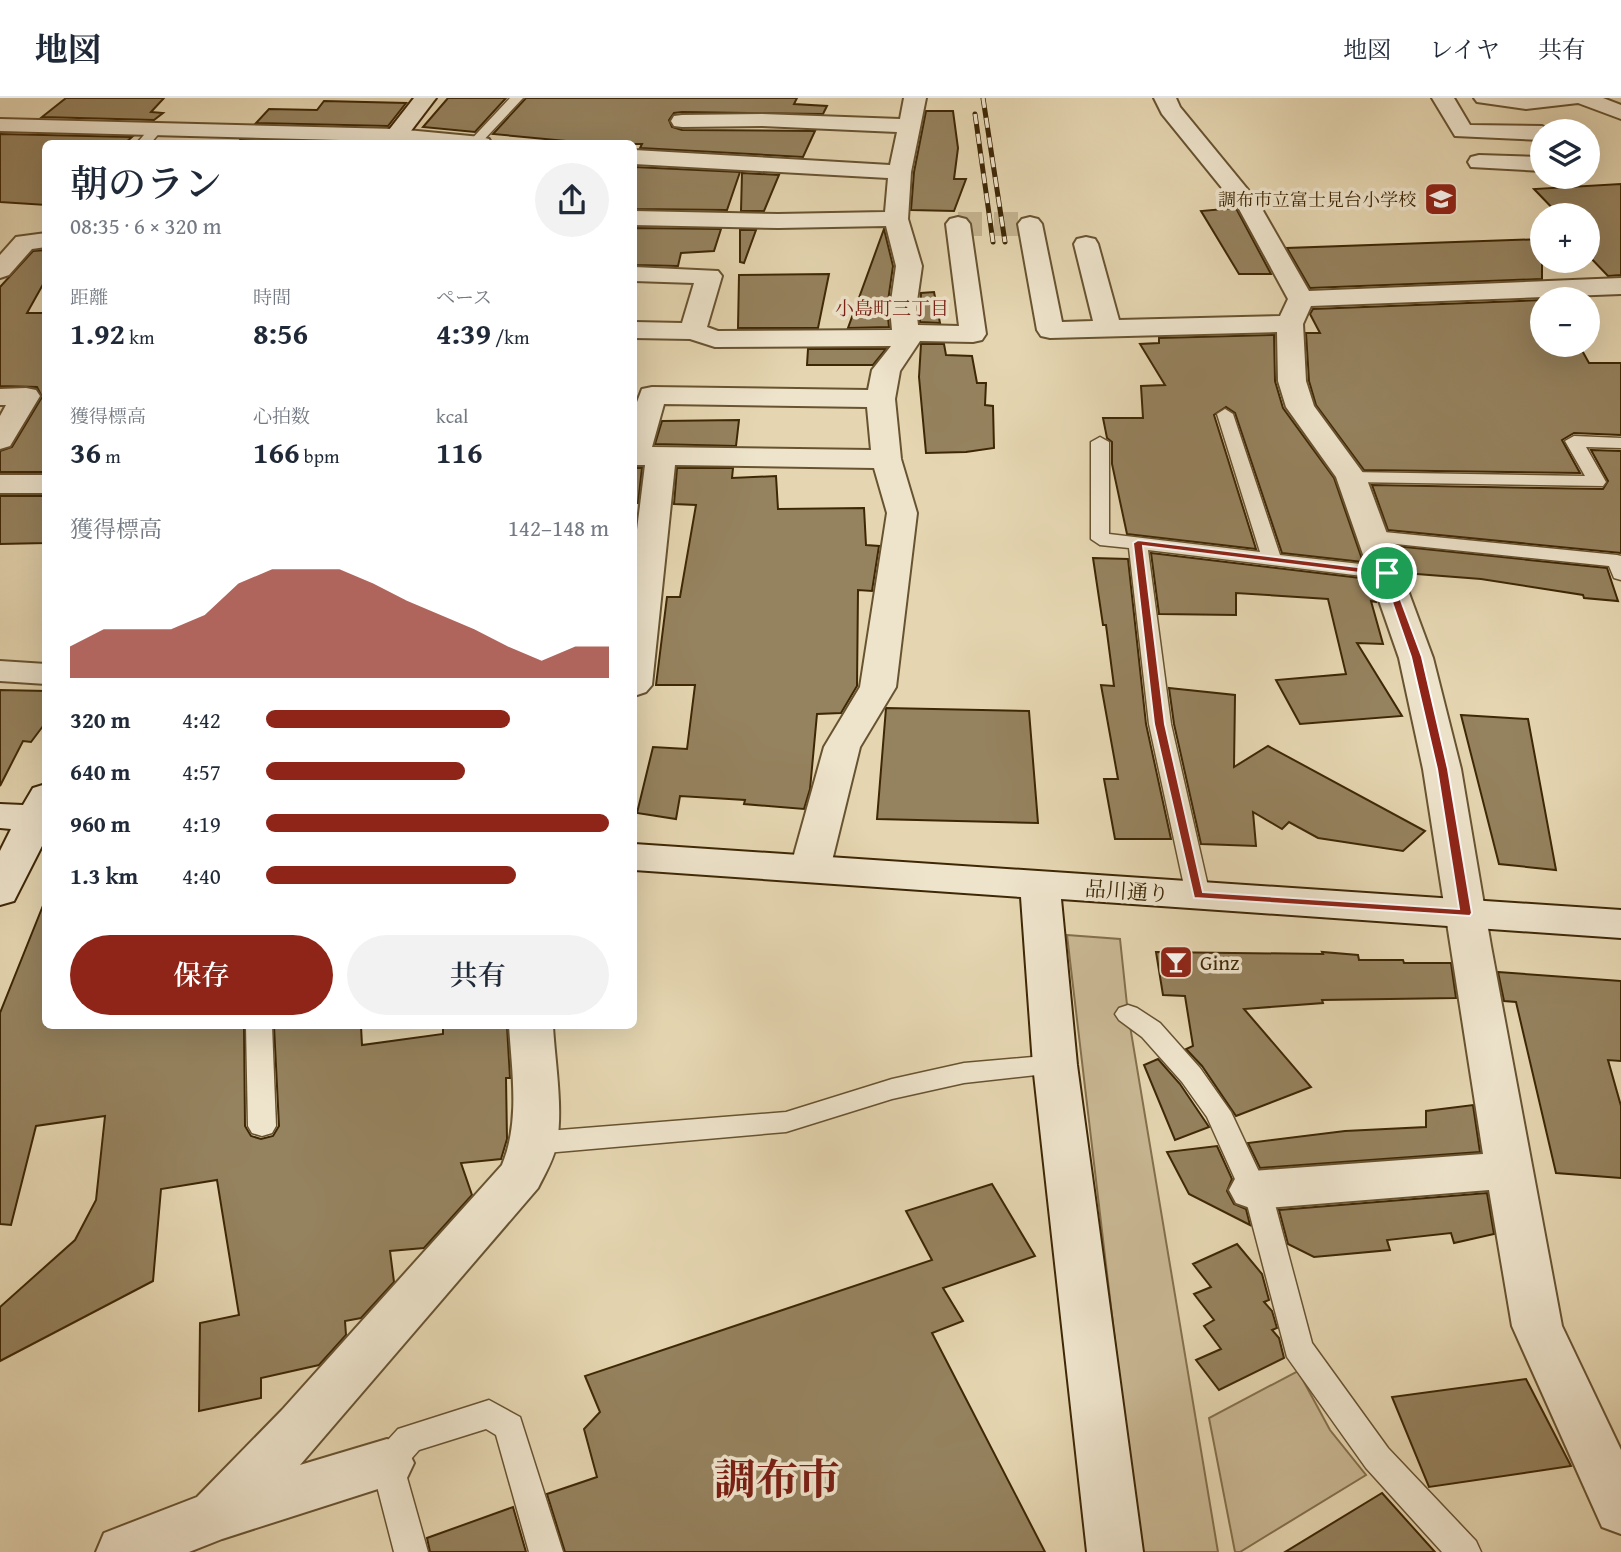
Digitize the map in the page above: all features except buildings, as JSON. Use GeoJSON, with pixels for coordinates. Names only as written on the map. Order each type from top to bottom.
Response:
{"type":"FeatureCollection","features":[{"type":"Feature","properties":{"kind":"street"},"geometry":{"type":"LineString","coordinates":[[0,124],[149,137],[392,140],[425,98]]}},
{"type":"Feature","properties":{"kind":"street"},"geometry":{"type":"LineString","coordinates":[[637,216],[680,139],[683,98]]}},
{"type":"Feature","properties":{"kind":"street"},"geometry":{"type":"LineString","coordinates":[[810,869],[842,747],[878,687],[902,513],[886,459],[881,399],[886,370],[907,344],[903,308],[909,266],[897,219],[900,172],[915,98]]}},
{"type":"Feature","properties":{"kind":"street"},"geometry":{"type":"LineString","coordinates":[[1165,98],[1170,109],[1250,207],[1296,311],[1292,381],[1300,407],[1351,477],[1416,657],[1443,769],[1470,946],[1537,1326],[1621,1509]]}},
{"type":"Feature","properties":{"kind":"street"},"geometry":{"type":"LineString","coordinates":[[1443,98],[1463,131],[1530,133]]}},
{"type":"Feature","properties":{"kind":"street"},"geometry":{"type":"LineString","coordinates":[[1484,98],[1526,103],[1572,98]]}},
{"type":"Feature","properties":{"kind":"street"},"geometry":{"type":"LineString","coordinates":[[1585,98],[1621,113]]}},
{"type":"Feature","properties":{"kind":"street"},"geometry":{"type":"LineString","coordinates":[[0,124],[28,104]]}},
{"type":"Feature","properties":{"kind":"street"},"geometry":{"type":"LineString","coordinates":[[682,121],[762,120],[909,126]]}},
{"type":"Feature","properties":{"kind":"street"},"geometry":{"type":"LineString","coordinates":[[1510,132],[1530,156]]}},
{"type":"Feature","properties":{"kind":"street"},"geometry":{"type":"LineString","coordinates":[[637,159],[661,177],[787,194],[897,219]]}},
{"type":"Feature","properties":{"kind":"street"},"geometry":{"type":"LineString","coordinates":[[1479,162],[1530,163]]}},
{"type":"Feature","properties":{"kind":"street"},"geometry":{"type":"LineString","coordinates":[[637,219],[900,172]]}},
{"type":"Feature","properties":{"kind":"street"},"geometry":{"type":"LineString","coordinates":[[637,330],[693,331],[715,339],[973,334],[958,224]]}},
{"type":"Feature","properties":{"kind":"street"},"geometry":{"type":"LineString","coordinates":[[1030,224],[1050,330],[1108,328],[1621,286]]}},
{"type":"Feature","properties":{"kind":"street"},"geometry":{"type":"LineString","coordinates":[[0,270],[25,242],[42,240]]}},
{"type":"Feature","properties":{"kind":"street"},"geometry":{"type":"LineString","coordinates":[[1086,244],[1108,328]]}},
{"type":"Feature","properties":{"kind":"street"},"geometry":{"type":"LineString","coordinates":[[637,274],[709,276],[693,331]]}},
{"type":"Feature","properties":{"kind":"street"},"geometry":{"type":"LineString","coordinates":[[637,609],[643,456],[652,395],[881,399]]}},
{"type":"Feature","properties":{"kind":"street"},"geometry":{"type":"LineString","coordinates":[[0,397],[26,396],[0,440]]}},
{"type":"Feature","properties":{"kind":"street"},"geometry":{"type":"LineString","coordinates":[[643,456],[886,459]]}},
{"type":"Feature","properties":{"kind":"street"},"geometry":{"type":"LineString","coordinates":[[0,484],[42,484]]}},
{"type":"Feature","properties":{"kind":"street"},"geometry":{"type":"LineString","coordinates":[[0,671],[42,674]]}},
{"type":"Feature","properties":{"kind":"street"},"geometry":{"type":"LineString","coordinates":[[0,892],[31,812]]}},
{"type":"Feature","properties":{"kind":"street","name":"品川通り"},"geometry":{"type":"LineString","coordinates":[[637,857],[1621,924]]}},
{"type":"Feature","properties":{"kind":"street"},"geometry":{"type":"LineString","coordinates":[[1040,885],[1055,1065],[1115,1552]]}},
{"type":"Feature","properties":{"kind":"street"},"geometry":{"type":"LineString","coordinates":[[216,1515],[301,1427],[520,1175],[534,1143],[535,1093],[531,1029]]}},
{"type":"Feature","properties":{"kind":"street"},"geometry":{"type":"LineString","coordinates":[[1253,1191],[1511,1170]]}},
{"type":"Feature","properties":{"kind":"street"},"geometry":{"type":"LineString","coordinates":[[124,1552],[216,1515],[387,1464]]}},
{"type":"Feature","properties":{"kind":"lane"},"geometry":{"type":"LineString","coordinates":[[476,140],[517,98]]}},
{"type":"Feature","properties":{"kind":"lane"},"geometry":{"type":"LineString","coordinates":[[1225,414],[1272,559]]}},
{"type":"Feature","properties":{"kind":"lane"},"geometry":{"type":"LineString","coordinates":[[1351,477],[1597,482],[1574,441],[1621,443]]}},
{"type":"Feature","properties":{"kind":"lane"},"geometry":{"type":"LineString","coordinates":[[1100,442],[1100,539],[1387,573]]}},
{"type":"Feature","properties":{"kind":"lane"},"geometry":{"type":"LineString","coordinates":[[1374,537],[1617,561],[1621,573]]}},
{"type":"Feature","properties":{"kind":"lane"},"geometry":{"type":"LineString","coordinates":[[1138,543],[1160,724],[1198,895]]}},
{"type":"Feature","properties":{"kind":"lane"},"geometry":{"type":"LineString","coordinates":[[1128,1014],[1159,1038],[1218,1112],[1262,1208],[1298,1348],[1377,1458],[1464,1552]]}},
{"type":"Feature","properties":{"kind":"lane"},"geometry":{"type":"LineString","coordinates":[[259,1029],[262,1126]]}},
{"type":"Feature","properties":{"kind":"lane"},"geometry":{"type":"LineString","coordinates":[[534,1143],[786,1122],[892,1088],[964,1073],[1055,1065]]}},
{"type":"Feature","properties":{"kind":"lane"},"geometry":{"type":"LineString","coordinates":[[411,1552],[387,1464],[409,1439],[489,1414],[509,1427],[546,1552]]}},
{"type":"Feature","properties":{"kind":"shaded area"},"geometry":{"type":"Polygon","coordinates":[[[1067,935],[1120,939],[1128,1014],[1218,1552],[1140,1552],[1067,935]]]}},
{"type":"Feature","properties":{"kind":"shaded area"},"geometry":{"type":"Polygon","coordinates":[[[1298,1371],[1330,1430],[1366,1475],[1240,1552],[1235,1552],[1209,1418],[1298,1371]]]}},
{"type":"Feature","properties":{"kind":"tunnel"},"geometry":{"type":"LineString","coordinates":[[958,224],[1030,224]]}},
{"type":"Feature","properties":{"kind":"railway"},"geometry":{"type":"LineString","coordinates":[[983,98],[1005,242]]}},
{"type":"Feature","properties":{"kind":"railway"},"geometry":{"type":"LineString","coordinates":[[975,114],[993,242]]}},
{"type":"Feature","properties":{"kind":"place","name":"調布市立富士見台小学校"},"geometry":{"type":"Point","coordinates":[1441,199]}},
{"type":"Feature","properties":{"kind":"place","name":"Ginz"},"geometry":{"type":"Point","coordinates":[1176,962]}},
{"type":"Feature","properties":{"kind":"district","name":"小島町三丁目"},"geometry":{"type":"Point","coordinates":[892,308]}},
{"type":"Feature","properties":{"kind":"district","name":"調布市"},"geometry":{"type":"Point","coordinates":[777,1478]}},
{"type":"Feature","properties":{"kind":"route"},"geometry":{"type":"LineString","coordinates":[[1138,543],[1387,573],[1416,657],[1443,769],[1466,913],[1198,895],[1160,724],[1138,543]]}}]}
